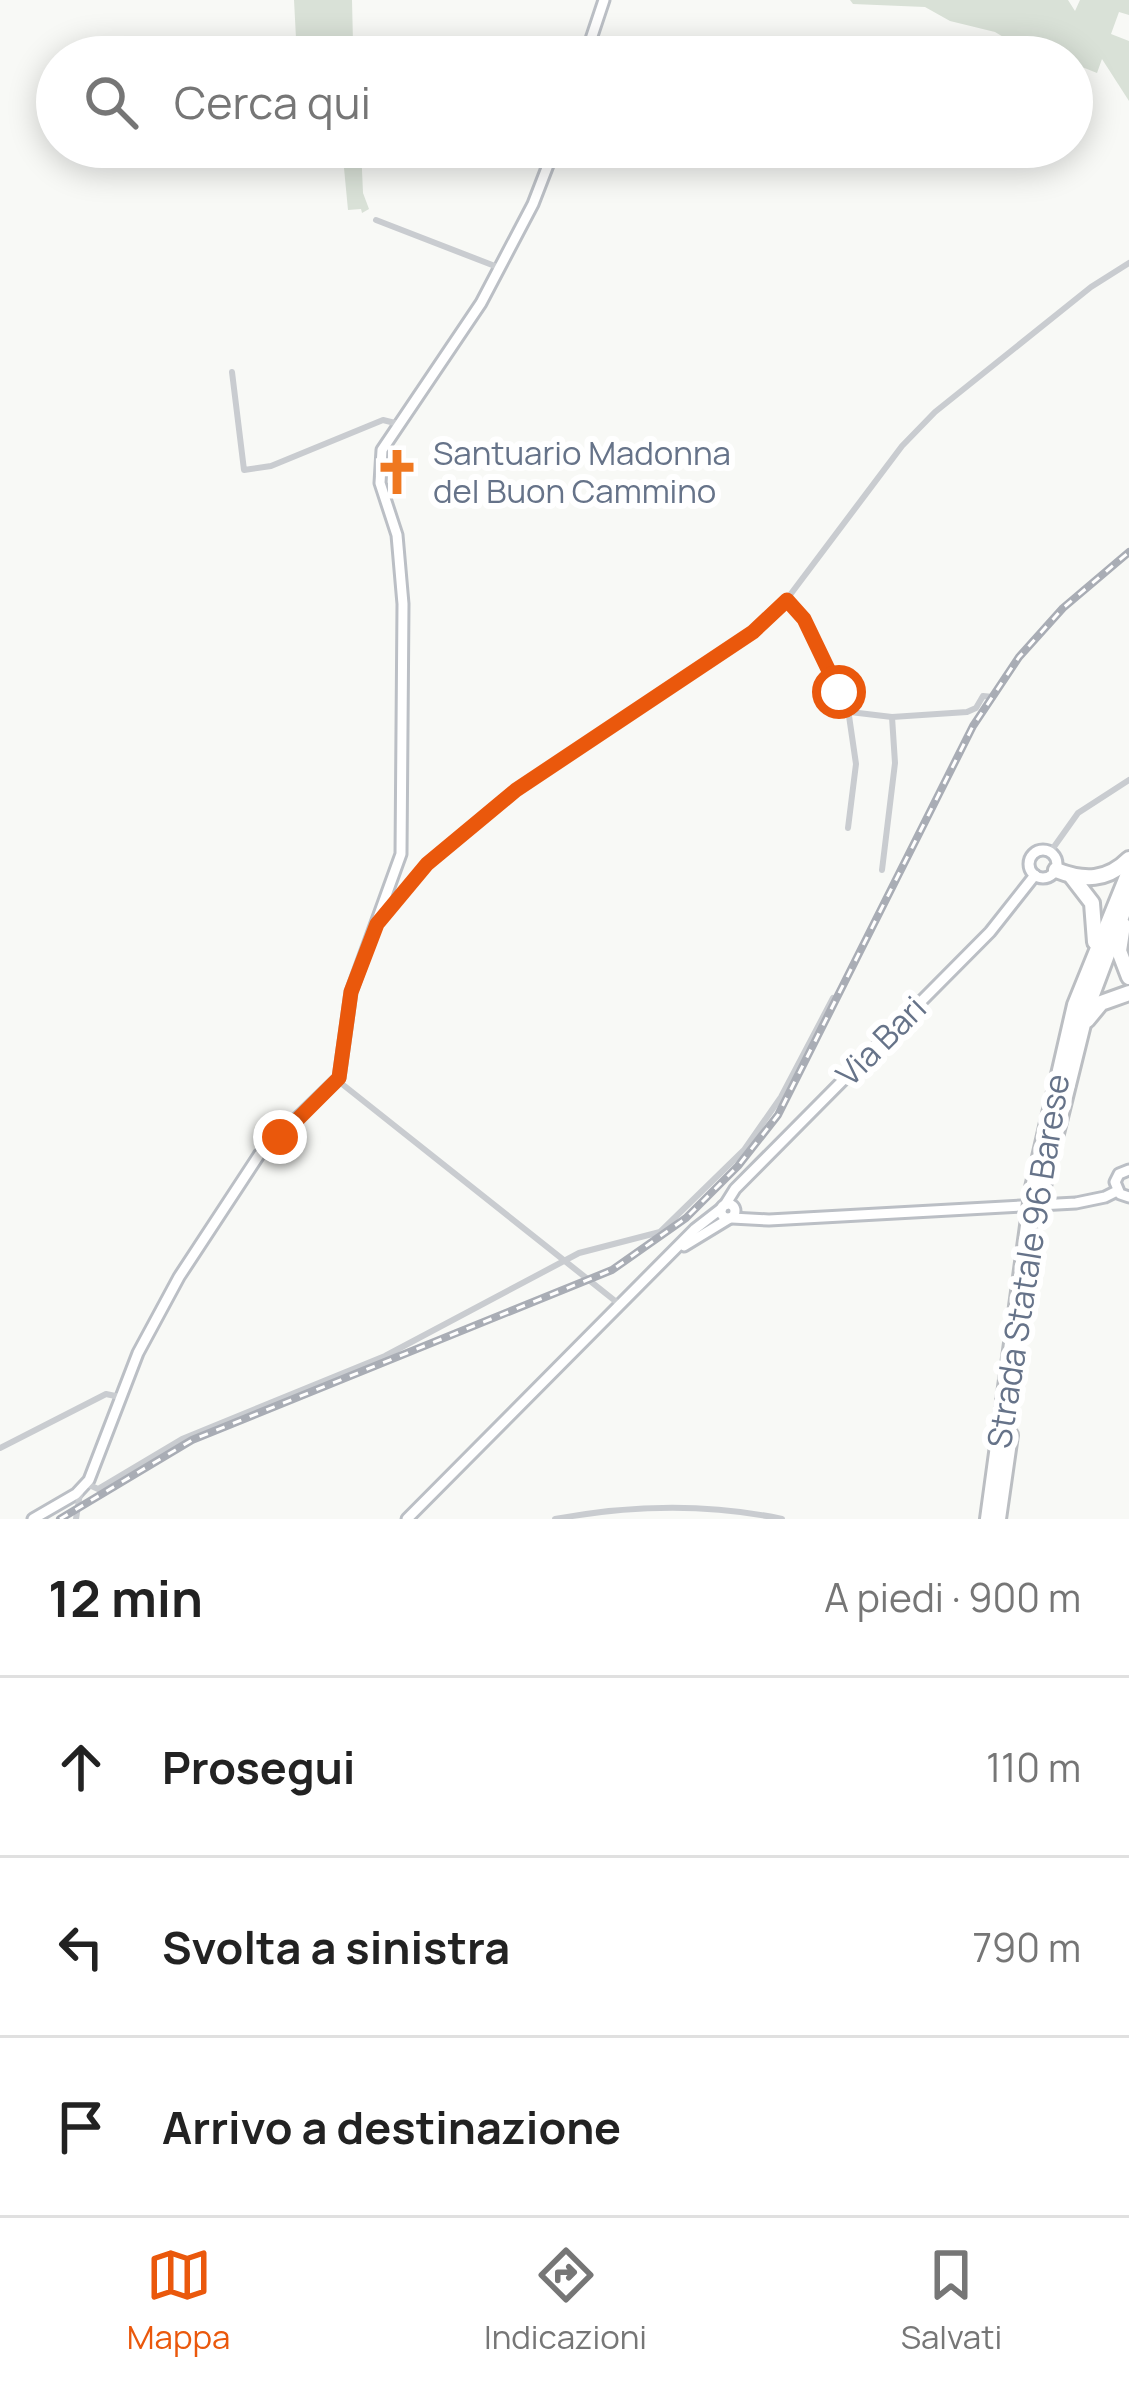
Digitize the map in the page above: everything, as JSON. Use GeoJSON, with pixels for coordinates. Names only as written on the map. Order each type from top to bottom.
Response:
{"type":"FeatureCollection","features":[{"type":"Feature","properties":{"kind":"highway"},"geometry":{"type":"LineString","coordinates":[[1072,877],[1105,876],[1129,859]]}},
{"type":"Feature","properties":{"kind":"highway"},"geometry":{"type":"LineString","coordinates":[[1056,870],[1072,877],[1087,893],[1095,913],[1094,952]]}},
{"type":"Feature","properties":{"kind":"highway","name":"Strada Statale 96 Barese"},"geometry":{"type":"LineString","coordinates":[[998,1519],[1037,1193],[1064,1044],[1094,952],[1129,872]]}},
{"type":"Feature","properties":{"kind":"highway","name":"Strada Statale 96 Barese"},"geometry":{"type":"LineString","coordinates":[[1037,1193],[1103,956],[1129,896]]}},
{"type":"Feature","properties":{"kind":"highway"},"geometry":{"type":"LineString","coordinates":[[1129,912],[1118,940],[1120,960],[1129,977]]}},
{"type":"Feature","properties":{"kind":"highway"},"geometry":{"type":"LineString","coordinates":[[1076,1047],[1094,1010],[1109,998],[1129,993]]}},
{"type":"Feature","properties":{"kind":"highway","name":"Strada Statale 96 Barese"},"geometry":{"type":"LineString","coordinates":[[988,1519],[1035,1212]]}},
{"type":"Feature","properties":{"kind":"street"},"geometry":{"type":"LineString","coordinates":[[592,36],[604,0]]}},
{"type":"Feature","properties":{"kind":"street"},"geometry":{"type":"LineString","coordinates":[[76,1519],[83,1486],[162,1305],[259,1155],[338,1080],[351,992],[400,854],[404,604],[397,535],[379,466],[382,450],[435,376],[500,268],[547,168]]}},
{"type":"Feature","properties":{"kind":"street"},"geometry":{"type":"LineString","coordinates":[[376,220],[500,268]]}},
{"type":"Feature","properties":{"kind":"street"},"geometry":{"type":"LineString","coordinates":[[377,924],[427,864],[467,828],[560,757],[753,632],[787,600],[902,446],[935,412],[1129,262]]}},
{"type":"Feature","properties":{"kind":"street"},"geometry":{"type":"LineString","coordinates":[[232,372],[244,470],[271,466],[382,420],[399,424]]}},
{"type":"Feature","properties":{"kind":"street"},"geometry":{"type":"LineString","coordinates":[[787,600],[804,619],[848,710],[856,764],[848,828]]}},
{"type":"Feature","properties":{"kind":"street"},"geometry":{"type":"LineString","coordinates":[[848,710],[892,717],[968,712],[983,696],[993,697]]}},
{"type":"Feature","properties":{"kind":"street"},"geometry":{"type":"LineString","coordinates":[[882,870],[896,763],[892,717]]}},
{"type":"Feature","properties":{"kind":"street","name":"Via Bari"},"geometry":{"type":"LineString","coordinates":[[730,1211],[740,1185],[990,932],[1035,875],[1029,864],[1031,856],[1038,850],[1051,851],[1078,813],[1129,780]]}},
{"type":"Feature","properties":{"kind":"street"},"geometry":{"type":"LineString","coordinates":[[1035,875],[1047,878],[1056,870],[1051,851]]}},
{"type":"Feature","properties":{"kind":"street"},"geometry":{"type":"LineString","coordinates":[[33,1519],[83,1486],[98,1489],[182,1439],[385,1356],[565,1259],[596,1246],[660,1232],[744,1150],[781,1097],[833,998]]}},
{"type":"Feature","properties":{"kind":"street"},"geometry":{"type":"LineString","coordinates":[[338,1080],[619,1304]]}},
{"type":"Feature","properties":{"kind":"street"},"geometry":{"type":"LineString","coordinates":[[1117,1191],[1116,1177],[1129,1170]]}},
{"type":"Feature","properties":{"kind":"street"},"geometry":{"type":"LineString","coordinates":[[1117,1191],[1129,1197]]}},
{"type":"Feature","properties":{"kind":"street"},"geometry":{"type":"LineString","coordinates":[[406,1519],[674,1251],[730,1211],[756,1220],[1076,1202],[1117,1191]]}},
{"type":"Feature","properties":{"kind":"street"},"geometry":{"type":"LineString","coordinates":[[0,1448],[106,1394],[120,1397]]}},
{"type":"Feature","properties":{"kind":"street"},"geometry":{"type":"LineString","coordinates":[[555,1519],[598,1511],[673,1508],[782,1519]]}},
{"type":"Feature","properties":{"kind":"shaded area"},"geometry":{"type":"Polygon","coordinates":[[[294,0],[352,0],[353,36],[296,36],[294,0]]]}},
{"type":"Feature","properties":{"kind":"shaded area"},"geometry":{"type":"Polygon","coordinates":[[[850,0],[1068,0],[1075,11],[1080,0],[1129,0],[1129,15],[1119,12],[1111,34],[1129,41],[1129,101],[1102,59],[1097,73],[1093,71],[1093,36],[1002,36],[950,21],[925,7],[853,4],[850,0]]]}},
{"type":"Feature","properties":{"kind":"shaded area"},"geometry":{"type":"Polygon","coordinates":[[[344,168],[362,168],[369,209],[362,213],[361,209],[348,210],[344,168]]]}},
{"type":"Feature","properties":{"kind":"railway"},"geometry":{"type":"LineString","coordinates":[[60,1519],[192,1440],[612,1270],[686,1218],[738,1166],[778,1115],[973,726],[1019,657],[1063,608],[1129,552]]}},
{"type":"Feature","properties":{"kind":"place","name":"Santuario Madonna del Buon Cammino"},"geometry":{"type":"Point","coordinates":[397,472]}},
{"type":"Feature","properties":{"kind":"route"},"geometry":{"type":"LineString","coordinates":[[280,1137],[339,1078],[351,992],[377,924],[427,864],[467,828],[560,757],[753,632],[787,600],[804,619],[839,692]]}}]}
